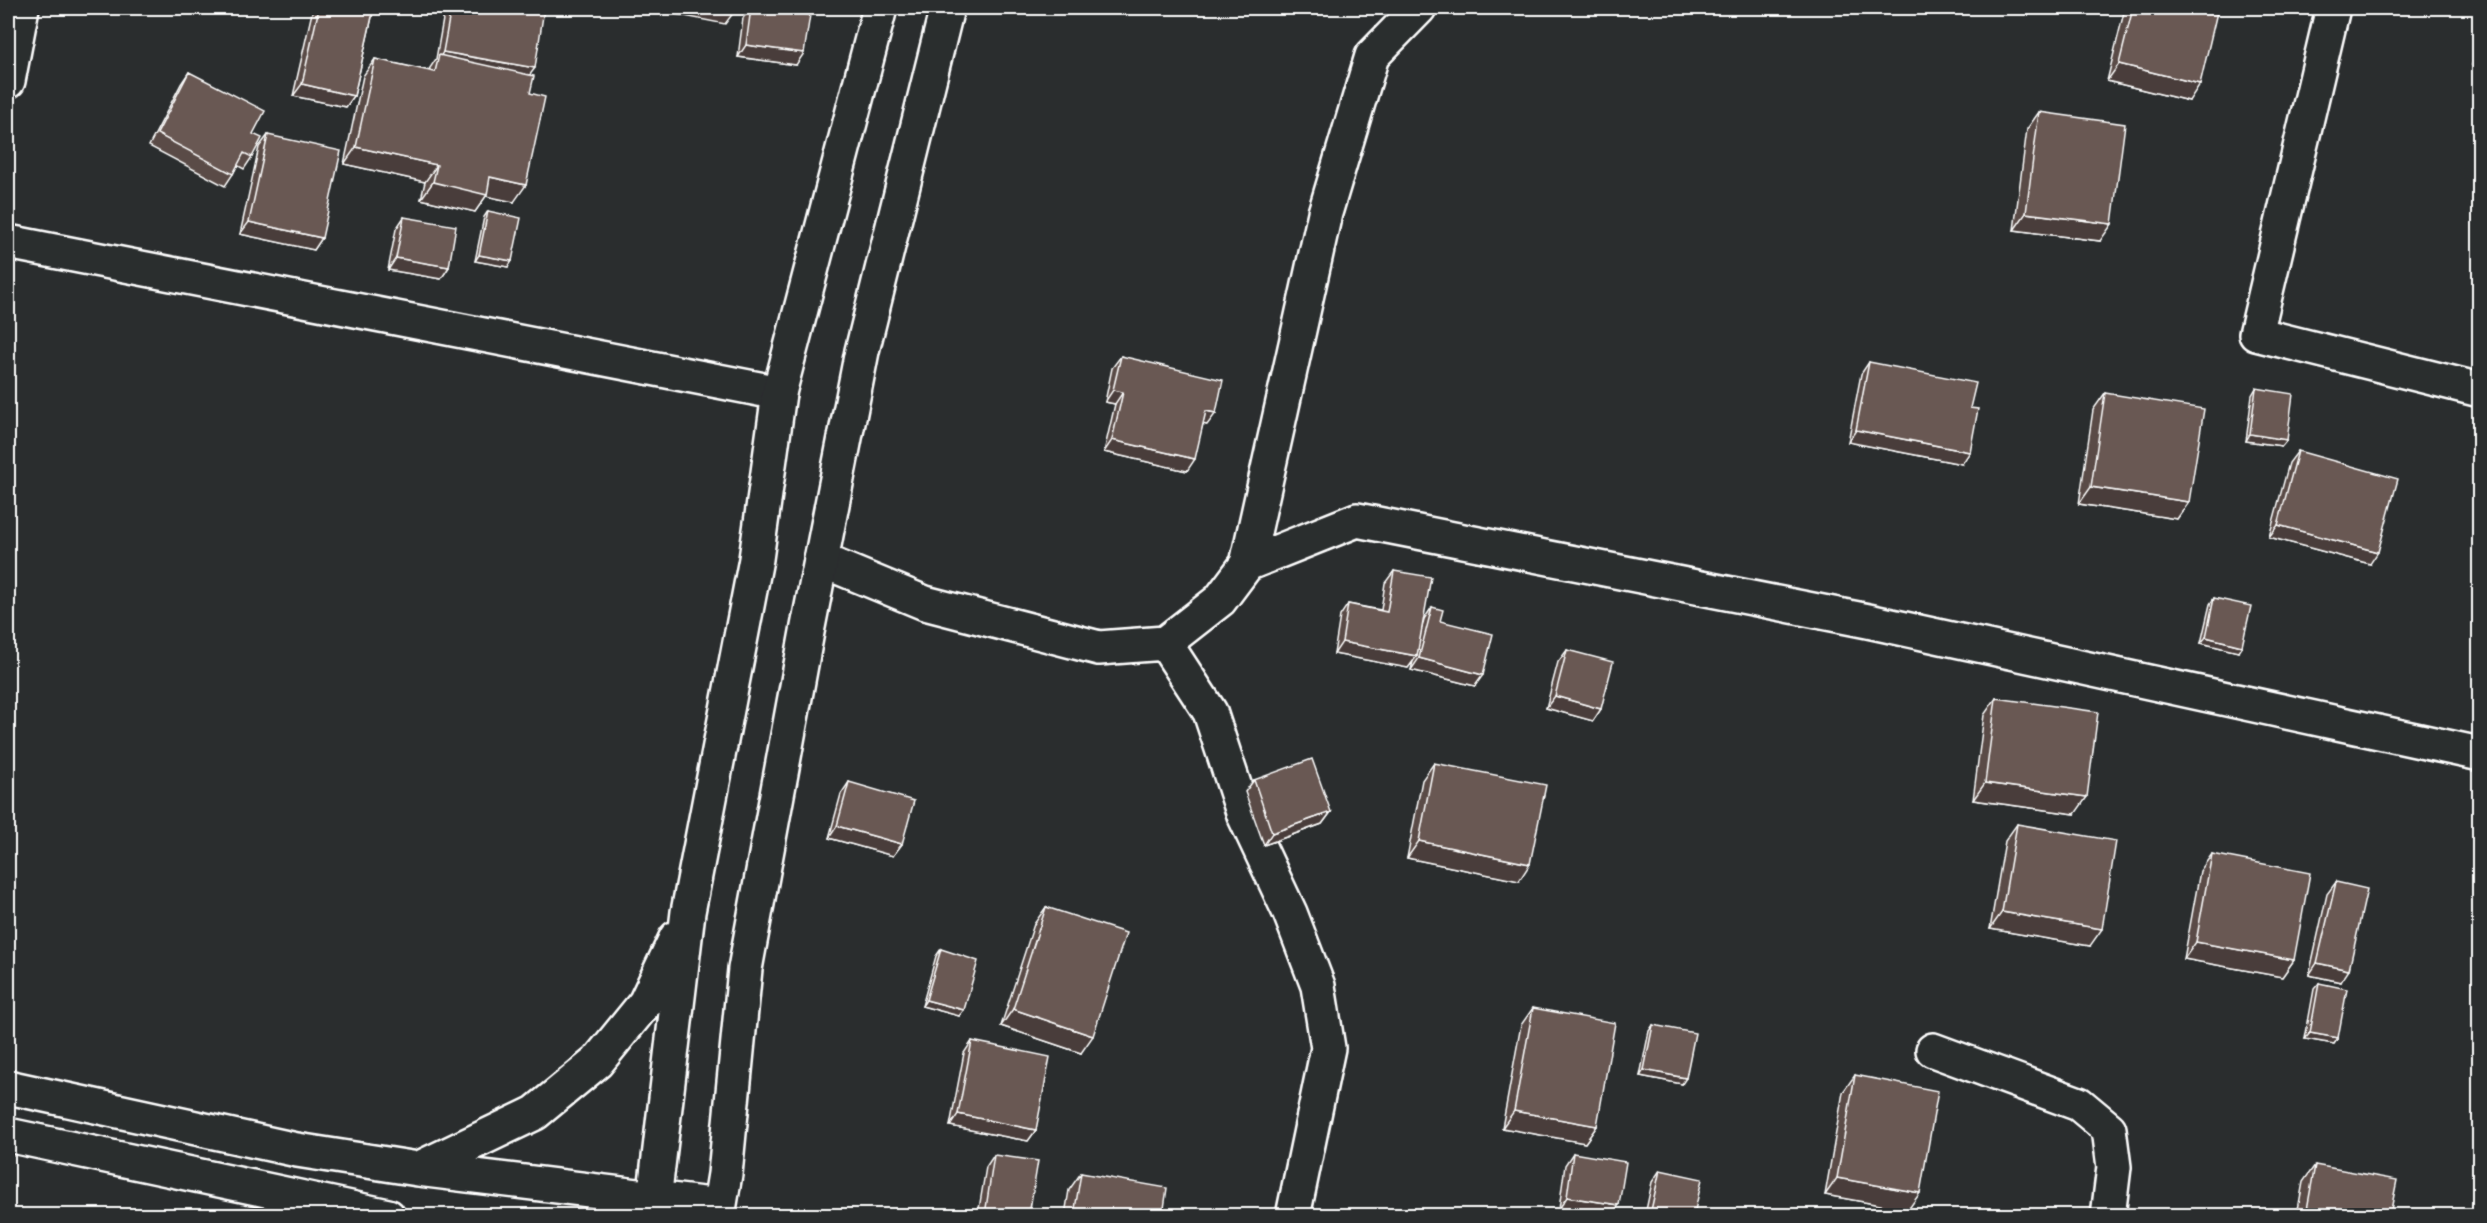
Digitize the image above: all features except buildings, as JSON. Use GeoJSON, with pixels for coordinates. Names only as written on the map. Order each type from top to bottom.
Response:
{"type":"FeatureCollection","features":[{"type":"Feature","properties":{"kind":"street"},"geometry":{"type":"LineString","coordinates":[[8,81],[22,8]]}},
{"type":"Feature","properties":{"kind":"street"},"geometry":{"type":"LineString","coordinates":[[654,1208],[688,912],[756,559],[779,393],[880,8]]}},
{"type":"Feature","properties":{"kind":"street"},"geometry":{"type":"LineString","coordinates":[[8,1087],[233,1137],[654,1208],[718,1211],[725,1174],[745,969],[821,560],[862,351],[947,8]]}},
{"type":"Feature","properties":{"kind":"street"},"geometry":{"type":"LineString","coordinates":[[821,560],[925,603],[1099,648],[1165,643],[1220,600],[1247,564],[1325,213],[1372,56],[1419,8]]}},
{"type":"Feature","properties":{"kind":"street"},"geometry":{"type":"LineString","coordinates":[[2333,8],[2256,334],[2480,390]]}},
{"type":"Feature","properties":{"kind":"street"},"geometry":{"type":"LineString","coordinates":[[8,242],[779,393]]}},
{"type":"Feature","properties":{"kind":"street"},"geometry":{"type":"LineString","coordinates":[[1247,564],[1358,520],[1868,621],[2480,754]]}},
{"type":"Feature","properties":{"kind":"street"},"geometry":{"type":"LineString","coordinates":[[1165,643],[1210,712],[1244,815],[1290,913],[1318,986],[1328,1048],[1293,1215]]}},
{"type":"Feature","properties":{"kind":"street"},"geometry":{"type":"LineString","coordinates":[[418,1169],[535,1113],[597,1062],[645,1003],[688,912]]}},
{"type":"Feature","properties":{"kind":"street"},"geometry":{"type":"LineString","coordinates":[[1933,1050],[2079,1104],[2109,1129],[2114,1167],[2108,1215]]}},
{"type":"Feature","properties":{"kind":"street"},"geometry":{"type":"LineString","coordinates":[[8,1135],[164,1170],[388,1215]]}}]}
